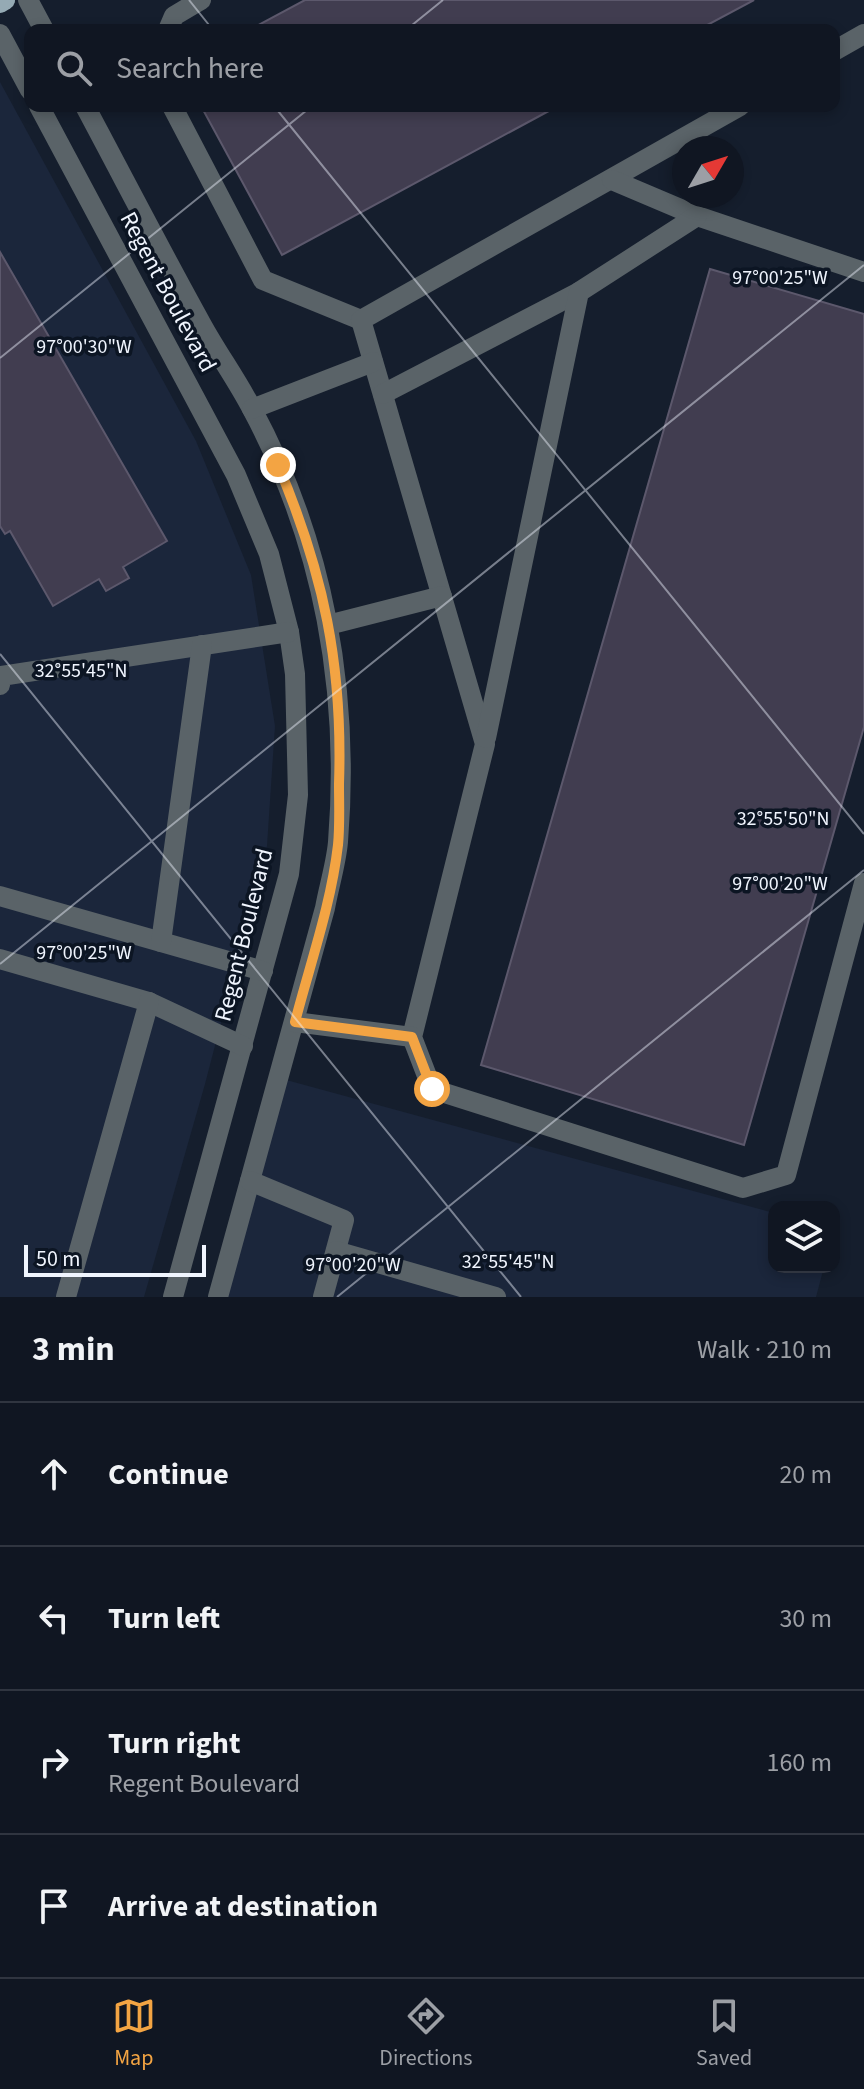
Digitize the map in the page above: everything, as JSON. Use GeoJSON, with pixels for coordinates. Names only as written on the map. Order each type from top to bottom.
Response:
{"type":"FeatureCollection","features":[{"type":"Feature","properties":{"kind":"street"},"geometry":{"type":"LineString","coordinates":[[28,0],[41,24]]}},
{"type":"Feature","properties":{"kind":"street"},"geometry":{"type":"LineString","coordinates":[[171,24],[174,16],[201,0]]}},
{"type":"Feature","properties":{"kind":"street"},"geometry":{"type":"LineString","coordinates":[[0,34],[24,79]]}},
{"type":"Feature","properties":{"kind":"street"},"geometry":{"type":"LineString","coordinates":[[840,48],[864,34]]}},
{"type":"Feature","properties":{"kind":"street","name":"Regent Boulevard"},"geometry":{"type":"LineString","coordinates":[[42,112],[236,475],[269,554],[289,632],[295,674],[298,795],[289,874],[173,1297]]}},
{"type":"Feature","properties":{"kind":"street","name":"Regent Boulevard"},"geometry":{"type":"LineString","coordinates":[[88,112],[202,326],[252,409],[302,522],[314,560],[339,689],[338,845],[295,1022],[218,1297]]}},
{"type":"Feature","properties":{"kind":"street"},"geometry":{"type":"LineString","coordinates":[[175,112],[263,280],[361,320]]}},
{"type":"Feature","properties":{"kind":"street"},"geometry":{"type":"LineString","coordinates":[[361,320],[730,112]]}},
{"type":"Feature","properties":{"kind":"street"},"geometry":{"type":"LineString","coordinates":[[612,180],[697,216],[864,272]]}},
{"type":"Feature","properties":{"kind":"street"},"geometry":{"type":"LineString","coordinates":[[383,394],[579,292],[697,216]]}},
{"type":"Feature","properties":{"kind":"street"},"geometry":{"type":"LineString","coordinates":[[579,292],[485,744],[412,1037],[432,1089],[743,1188],[786,1175],[864,883]]}},
{"type":"Feature","properties":{"kind":"street"},"geometry":{"type":"LineString","coordinates":[[361,320],[485,744]]}},
{"type":"Feature","properties":{"kind":"street"},"geometry":{"type":"LineString","coordinates":[[252,409],[373,362]]}},
{"type":"Feature","properties":{"kind":"street"},"geometry":{"type":"LineString","coordinates":[[328,625],[442,596]]}},
{"type":"Feature","properties":{"kind":"street"},"geometry":{"type":"LineString","coordinates":[[0,685],[1,676],[289,632]]}},
{"type":"Feature","properties":{"kind":"street"},"geometry":{"type":"LineString","coordinates":[[161,942],[202,645]]}},
{"type":"Feature","properties":{"kind":"street"},"geometry":{"type":"LineString","coordinates":[[0,896],[263,971]]}},
{"type":"Feature","properties":{"kind":"street"},"geometry":{"type":"LineString","coordinates":[[0,959],[149,1002],[243,1046]]}},
{"type":"Feature","properties":{"kind":"street"},"geometry":{"type":"LineString","coordinates":[[66,1297],[149,1002]]}},
{"type":"Feature","properties":{"kind":"street"},"geometry":{"type":"LineString","coordinates":[[295,1022],[412,1037]]}},
{"type":"Feature","properties":{"kind":"street"},"geometry":{"type":"LineString","coordinates":[[250,1181],[344,1220],[323,1297]]}},
{"type":"Feature","properties":{"kind":"street"},"geometry":{"type":"LineString","coordinates":[[336,1251],[496,1297]]}},
{"type":"Feature","properties":{"kind":"shaded area"},"geometry":{"type":"Polygon","coordinates":[[[0,82],[196,441],[251,575],[275,726],[267,846],[205,1084],[144,1297],[0,1297],[0,82]]]}},
{"type":"Feature","properties":{"kind":"shaded area"},"geometry":{"type":"Polygon","coordinates":[[[279,1078],[768,1211],[768,1273],[822,1273],[816,1297],[218,1297],[279,1078]]]}},
{"type":"Feature","properties":{"kind":"building"},"geometry":{"type":"Polygon","coordinates":[[[305,0],[754,0],[709,24],[260,24],[305,0]]]}},
{"type":"Feature","properties":{"kind":"building"},"geometry":{"type":"Polygon","coordinates":[[[204,112],[547,112],[282,255],[204,112]]]}},
{"type":"Feature","properties":{"kind":"building"},"geometry":{"type":"Polygon","coordinates":[[[0,252],[167,541],[123,567],[129,578],[106,591],[99,579],[53,606],[10,531],[5,534],[0,526],[0,252]]]}},
{"type":"Feature","properties":{"kind":"building"},"geometry":{"type":"Polygon","coordinates":[[[710,269],[864,314],[864,727],[744,1145],[481,1065],[710,269]]]}},
{"type":"Feature","properties":{"kind":"route"},"geometry":{"type":"LineString","coordinates":[[278,465],[314,560],[336,665],[341,744],[338,845],[295,1022],[412,1037],[432,1089]]}}]}
